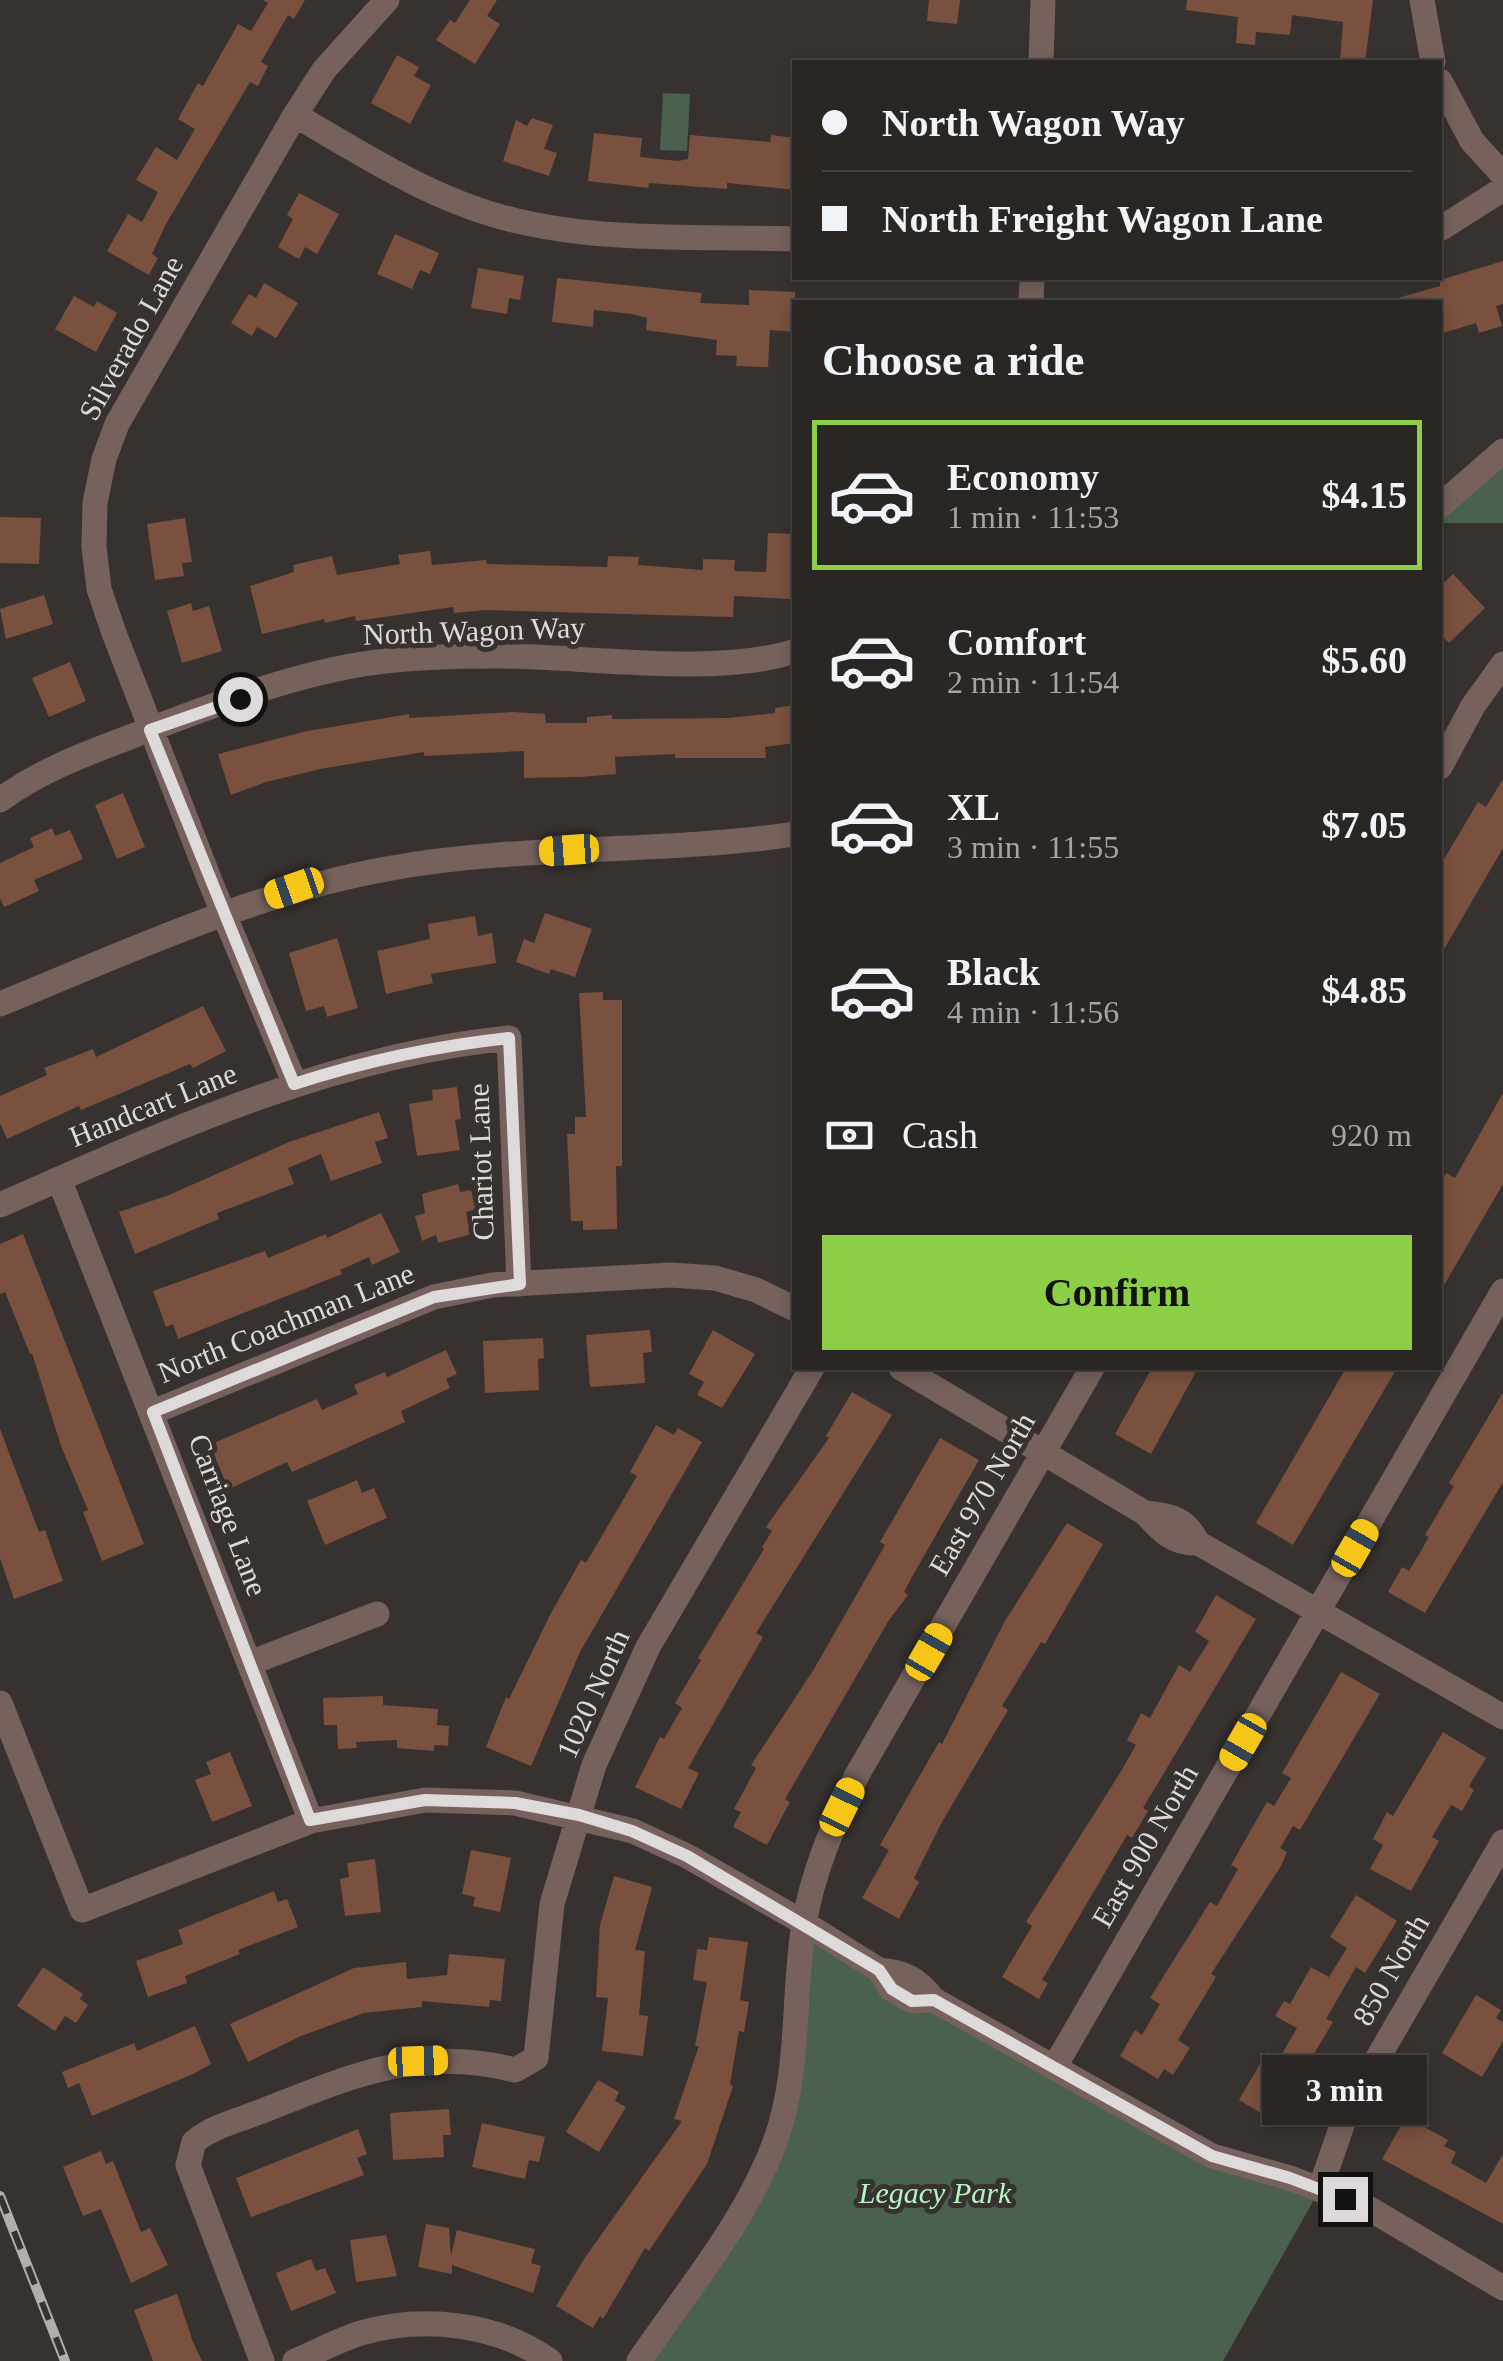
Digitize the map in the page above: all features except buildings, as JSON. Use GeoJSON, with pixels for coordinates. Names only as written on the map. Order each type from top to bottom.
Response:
{"type":"FeatureCollection","features":[{"type":"Feature","properties":{"kind":"street","name":"Silverado Lane"},"geometry":{"type":"LineString","coordinates":[[294,1084],[150,730],[100,589],[94,547],[95,503],[104,459],[130,400],[295,116],[324,70],[388,0]]}},
{"type":"Feature","properties":{"kind":"street"},"geometry":{"type":"LineString","coordinates":[[1041,60],[1044,0]]}},
{"type":"Feature","properties":{"kind":"street"},"geometry":{"type":"LineString","coordinates":[[1422,0],[1433,60]]}},
{"type":"Feature","properties":{"kind":"street"},"geometry":{"type":"LineString","coordinates":[[1442,85],[1472,141],[1503,175]]}},
{"type":"Feature","properties":{"kind":"street"},"geometry":{"type":"LineString","coordinates":[[295,116],[430,190],[520,222],[577,231],[792,239]]}},
{"type":"Feature","properties":{"kind":"street"},"geometry":{"type":"LineString","coordinates":[[1442,229],[1503,189]]}},
{"type":"Feature","properties":{"kind":"street"},"geometry":{"type":"LineString","coordinates":[[1442,504],[1503,451]]}},
{"type":"Feature","properties":{"kind":"street","name":"North Wagon Way"},"geometry":{"type":"LineString","coordinates":[[0,800],[59,763],[303,678],[377,662],[498,656],[706,662],[768,660],[792,652]]}},
{"type":"Feature","properties":{"kind":"street"},"geometry":{"type":"LineString","coordinates":[[1442,763],[1473,706],[1503,664]]}},
{"type":"Feature","properties":{"kind":"street"},"geometry":{"type":"LineString","coordinates":[[0,1004],[294,888],[390,868],[499,854],[792,834]]}},
{"type":"Feature","properties":{"kind":"street","name":"Handcart Lane"},"geometry":{"type":"LineString","coordinates":[[0,1204],[294,1084],[384,1058],[452,1044],[509,1038]]}},
{"type":"Feature","properties":{"kind":"street","name":"Chariot Lane"},"geometry":{"type":"LineString","coordinates":[[509,1038],[520,1284]]}},
{"type":"Feature","properties":{"kind":"street","name":"Carriage Lane"},"geometry":{"type":"LineString","coordinates":[[60,1179],[310,1820]]}},
{"type":"Feature","properties":{"kind":"street","name":"North Coachman Lane"},"geometry":{"type":"LineString","coordinates":[[153,1412],[434,1297],[520,1284],[671,1275],[715,1278],[756,1290],[792,1308]]}},
{"type":"Feature","properties":{"kind":"street","name":"East 900 North"},"geometry":{"type":"LineString","coordinates":[[1054,2068],[1503,1291]]}},
{"type":"Feature","properties":{"kind":"street","name":"1020 North"},"geometry":{"type":"LineString","coordinates":[[262,2361],[188,2164],[194,2142],[322,2087],[390,2065],[459,2060],[514,2070],[536,2058],[552,1904],[608,1730],[648,1647],[811,1370]]}},
{"type":"Feature","properties":{"kind":"street"},"geometry":{"type":"LineString","coordinates":[[904,1370],[1145,1513],[1162,1532],[1182,1544],[1198,1543],[1503,1717]]}},
{"type":"Feature","properties":{"kind":"street","name":"East 970 North"},"geometry":{"type":"LineString","coordinates":[[639,2361],[743,2208],[775,2143],[792,2078],[804,1923],[827,1839],[858,1775],[1091,1370]]}},
{"type":"Feature","properties":{"kind":"street"},"geometry":{"type":"LineString","coordinates":[[250,1662],[377,1614]]}},
{"type":"Feature","properties":{"kind":"street"},"geometry":{"type":"LineString","coordinates":[[0,1703],[82,1910],[310,1820],[425,1800],[515,1803],[579,1815],[632,1831],[674,1850],[879,1970],[892,1989],[912,2001],[934,2000],[1212,2156],[1320,2188],[1370,2209],[1503,2288]]}},
{"type":"Feature","properties":{"kind":"street","name":"850 North"},"geometry":{"type":"LineString","coordinates":[[1320,2188],[1347,2111],[1503,1842]]}},
{"type":"Feature","properties":{"kind":"street"},"geometry":{"type":"LineString","coordinates":[[295,2361],[360,2334],[422,2322],[480,2330],[550,2361]]}},
{"type":"Feature","properties":{"kind":"green space"},"geometry":{"type":"Polygon","coordinates":[[[663,93],[690,94],[687,151],[660,150],[663,93]]]}},
{"type":"Feature","properties":{"kind":"green space"},"geometry":{"type":"Polygon","coordinates":[[[1503,451],[1503,523],[1442,523],[1442,505],[1503,451]]]}},
{"type":"Feature","properties":{"kind":"green space","name":"Legacy Park"},"geometry":{"type":"Polygon","coordinates":[[[804,1923],[1212,2156],[1320,2189],[1223,2361],[639,2361],[775,2143],[804,1923]]]}},
{"type":"Feature","properties":{"kind":"railway"},"geometry":{"type":"LineString","coordinates":[[0,2196],[65,2361]]}},
{"type":"Feature","properties":{"kind":"route"},"geometry":{"type":"LineString","coordinates":[[240,699],[150,730],[294,1084],[384,1058],[452,1044],[509,1038],[520,1284],[492,1285],[434,1297],[153,1412],[310,1820],[425,1800],[515,1803],[579,1815],[632,1831],[687,1856],[804,1923],[879,1970],[892,1989],[912,2001],[934,2000],[1212,2156],[1290,2178],[1345,2199]]}}]}
